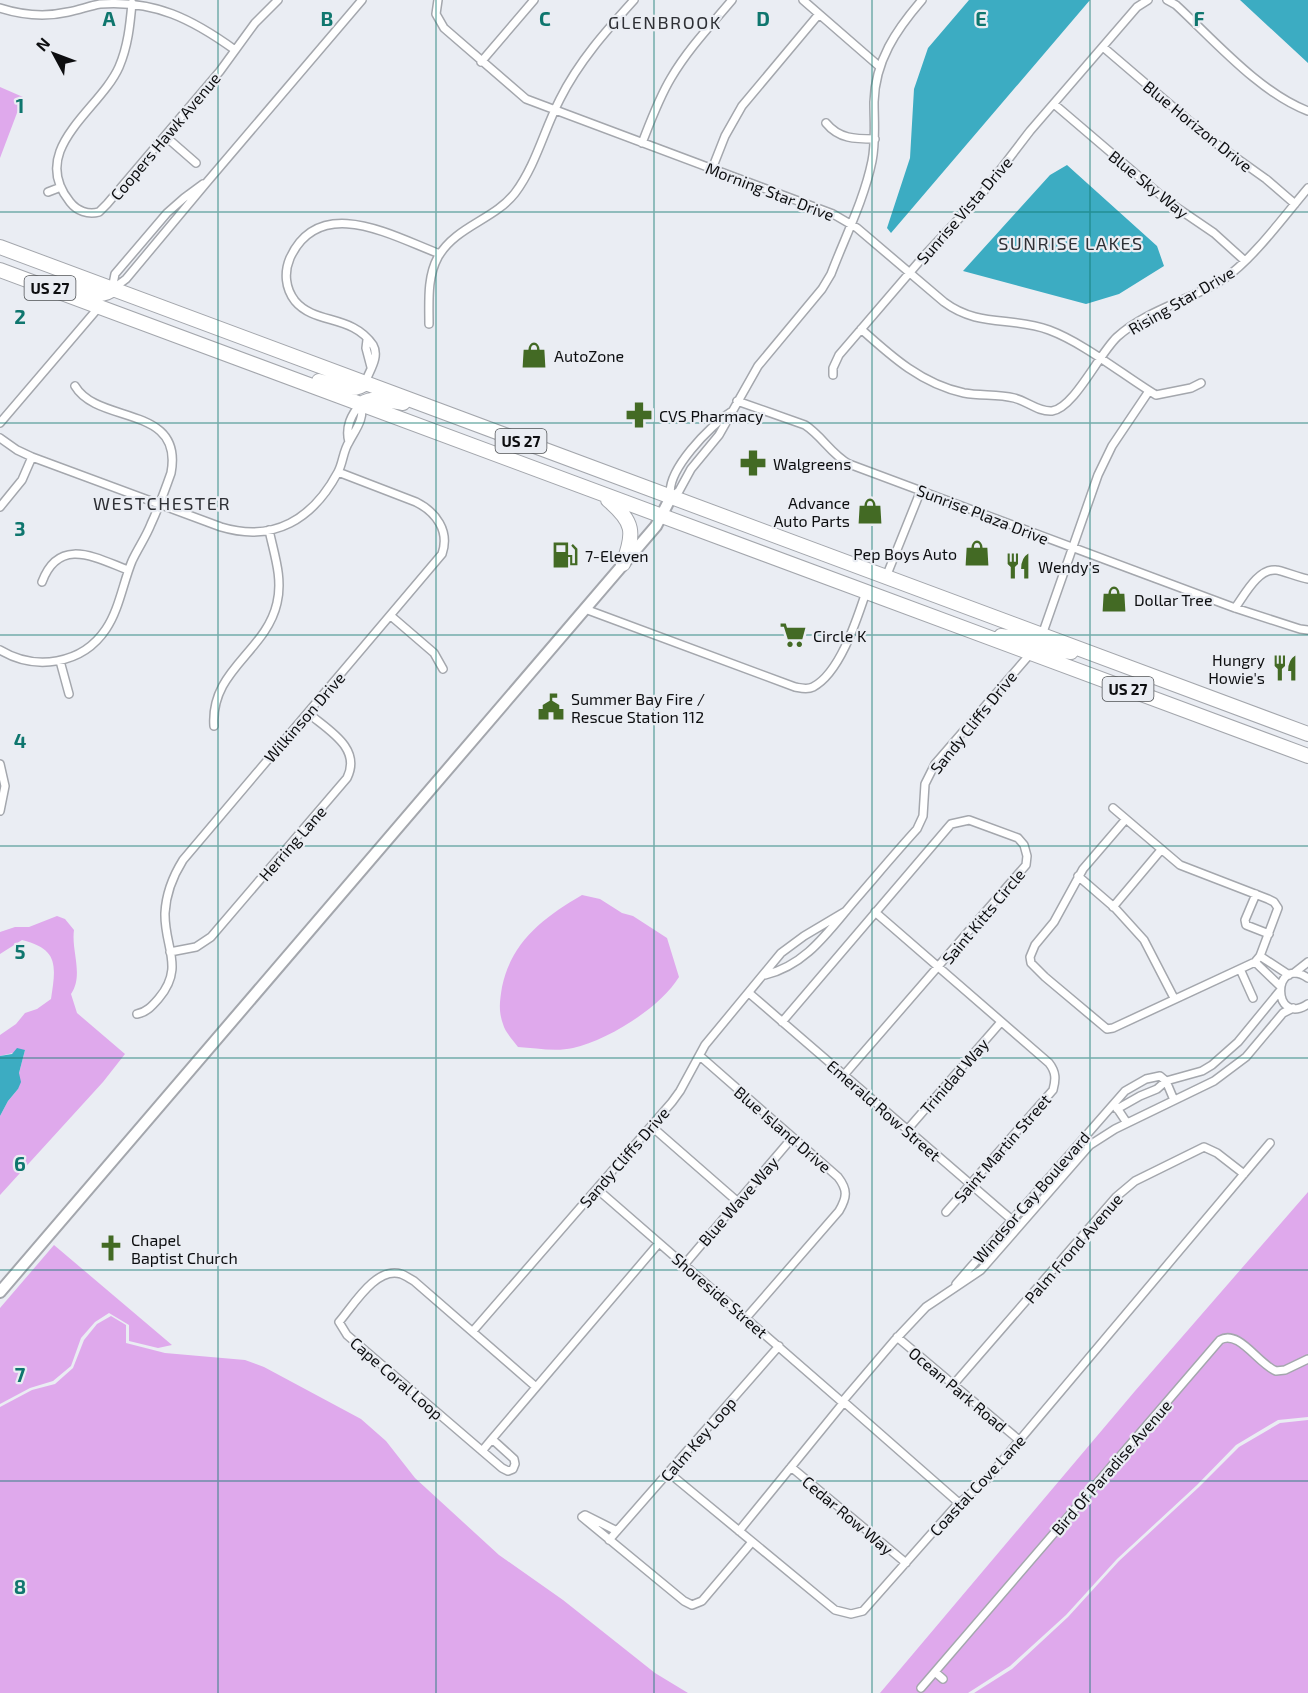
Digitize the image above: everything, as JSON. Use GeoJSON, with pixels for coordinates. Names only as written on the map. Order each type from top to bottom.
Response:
{"type":"FeatureCollection","features":[{"type":"Feature","properties":{"kind":"highway","name":"US 27"},"geometry":{"type":"LineString","coordinates":[[0,247],[1308,734]]}},
{"type":"Feature","properties":{"kind":"highway"},"geometry":{"type":"LineString","coordinates":[[0,263],[59,285],[97,294],[106,294],[112,289]]}},
{"type":"Feature","properties":{"kind":"highway","name":"US 27"},"geometry":{"type":"LineString","coordinates":[[0,270],[1308,756]]}},
{"type":"Feature","properties":{"kind":"highway"},"geometry":{"type":"LineString","coordinates":[[203,345],[222,345],[314,379],[351,388],[358,388],[365,383]]}},
{"type":"Feature","properties":{"kind":"highway"},"geometry":{"type":"LineString","coordinates":[[361,404],[375,399],[429,407]]}},
{"type":"Feature","properties":{"kind":"highway"},"geometry":{"type":"LineString","coordinates":[[599,493],[620,510],[630,527],[632,535],[630,546],[623,564]]}},
{"type":"Feature","properties":{"kind":"highway"},"geometry":{"type":"LineString","coordinates":[[974,632],[1030,640],[1042,635]]}},
{"type":"Feature","properties":{"kind":"highway"},"geometry":{"type":"LineString","coordinates":[[1031,653],[1045,648],[1100,656]]}},
{"type":"Feature","properties":{"kind":"main road"},"geometry":{"type":"LineString","coordinates":[[0,1292],[623,564],[662,516],[671,497]]}},
{"type":"Feature","properties":{"kind":"street","name":"Coopers Hawk Avenue"},"geometry":{"type":"LineString","coordinates":[[61,187],[77,209],[90,213],[99,212],[220,71],[255,23],[278,0]]}},
{"type":"Feature","properties":{"kind":"street"},"geometry":{"type":"LineString","coordinates":[[112,289],[122,283],[150,251],[362,0]]}},
{"type":"Feature","properties":{"kind":"street"},"geometry":{"type":"LineString","coordinates":[[428,16],[436,14],[438,0]]}},
{"type":"Feature","properties":{"kind":"street"},"geometry":{"type":"LineString","coordinates":[[481,62],[534,0]]}},
{"type":"Feature","properties":{"kind":"street"},"geometry":{"type":"LineString","coordinates":[[429,324],[431,280],[433,268],[440,254],[460,233],[503,206],[515,193],[538,152],[554,110],[582,62],[633,0]]}},
{"type":"Feature","properties":{"kind":"street"},"geometry":{"type":"LineString","coordinates":[[642,143],[660,97],[675,72],[692,47],[732,0]]}},
{"type":"Feature","properties":{"kind":"street"},"geometry":{"type":"LineString","coordinates":[[803,0],[880,67]]}},
{"type":"Feature","properties":{"kind":"street"},"geometry":{"type":"LineString","coordinates":[[671,497],[679,490],[691,469],[719,435],[758,366],[826,284],[870,169],[875,139],[874,95],[880,67],[893,36],[922,0]]}},
{"type":"Feature","properties":{"kind":"street","name":"Sunrise Vista Drive"},"geometry":{"type":"LineString","coordinates":[[833,375],[837,359],[861,329],[981,195],[1026,137],[1137,7],[1148,0]]}},
{"type":"Feature","properties":{"kind":"street"},"geometry":{"type":"LineString","coordinates":[[1167,0],[1176,5],[1261,84],[1308,111]]}},
{"type":"Feature","properties":{"kind":"street"},"geometry":{"type":"LineString","coordinates":[[48,192],[61,187],[57,166],[62,144],[107,87],[119,66],[128,37],[132,3]]}},
{"type":"Feature","properties":{"kind":"street"},"geometry":{"type":"LineString","coordinates":[[0,8],[23,14],[44,15],[65,13],[98,4],[132,3],[152,6],[178,14],[205,28],[236,50]]}},
{"type":"Feature","properties":{"kind":"street","name":"Morning Star Drive"},"geometry":{"type":"LineString","coordinates":[[436,14],[444,28],[523,97],[819,208],[850,224],[944,302],[963,313],[986,320],[1045,328],[1068,339],[1149,391]]}},
{"type":"Feature","properties":{"kind":"street"},"geometry":{"type":"LineString","coordinates":[[712,169],[742,106],[819,14]]}},
{"type":"Feature","properties":{"kind":"street","name":"Blue Horizon Drive"},"geometry":{"type":"LineString","coordinates":[[1103,47],[1214,142],[1295,204]]}},
{"type":"Feature","properties":{"kind":"street","name":"Blue Sky Way"},"geometry":{"type":"LineString","coordinates":[[1054,104],[1170,203],[1218,237],[1245,261]]}},
{"type":"Feature","properties":{"kind":"street"},"geometry":{"type":"LineString","coordinates":[[826,123],[844,137],[875,139]]}},
{"type":"Feature","properties":{"kind":"street"},"geometry":{"type":"LineString","coordinates":[[165,136],[196,163]]}},
{"type":"Feature","properties":{"kind":"street"},"geometry":{"type":"LineString","coordinates":[[112,289],[115,274],[141,243],[177,203],[207,182]]}},
{"type":"Feature","properties":{"kind":"street","name":"Rising Star Drive"},"geometry":{"type":"LineString","coordinates":[[861,329],[901,364],[936,383],[970,394],[1016,398],[1047,411],[1059,409],[1070,401],[1114,340],[1131,326],[1152,314],[1218,282],[1245,261],[1308,188]]}},
{"type":"Feature","properties":{"kind":"street"},"geometry":{"type":"LineString","coordinates":[[365,383],[376,357],[373,345],[357,329],[347,323],[307,310],[292,296],[287,286],[286,270],[290,258],[300,242],[314,231],[324,226],[347,223],[367,227],[440,254]]}},
{"type":"Feature","properties":{"kind":"street"},"geometry":{"type":"LineString","coordinates":[[141,243],[150,251]]}},
{"type":"Feature","properties":{"kind":"street"},"geometry":{"type":"LineString","coordinates":[[0,423],[99,307]]}},
{"type":"Feature","properties":{"kind":"street"},"geometry":{"type":"LineString","coordinates":[[1042,635],[1104,460],[1149,391],[1156,395],[1191,388],[1201,383]]}},
{"type":"Feature","properties":{"kind":"street"},"geometry":{"type":"LineString","coordinates":[[0,650],[15,658],[32,662],[60,661],[84,651],[105,630],[128,570],[171,473],[173,465],[170,449],[163,434],[152,424],[91,401],[80,394],[75,386]]}},
{"type":"Feature","properties":{"kind":"street","name":"Sunrise Plaza Drive"},"geometry":{"type":"LineString","coordinates":[[737,401],[805,425],[843,461],[1235,608],[1308,630]]}},
{"type":"Feature","properties":{"kind":"street"},"geometry":{"type":"LineString","coordinates":[[0,438],[32,457],[232,530],[249,532],[269,530],[288,524],[308,513],[322,498],[338,472],[349,442],[354,435],[361,418],[361,404]]}},
{"type":"Feature","properties":{"kind":"street"},"geometry":{"type":"LineString","coordinates":[[671,497],[670,482],[683,462],[711,428],[731,412]]}},
{"type":"Feature","properties":{"kind":"street"},"geometry":{"type":"LineString","coordinates":[[0,507],[22,480],[32,457]]}},
{"type":"Feature","properties":{"kind":"street","name":"Wilkinson Drive"},"geometry":{"type":"LineString","coordinates":[[137,1014],[149,1009],[169,985],[172,972],[166,929],[166,906],[171,884],[179,866],[191,849],[441,557],[445,544],[442,528],[433,515],[420,504],[338,472]]}},
{"type":"Feature","properties":{"kind":"street"},"geometry":{"type":"LineString","coordinates":[[886,577],[921,490]]}},
{"type":"Feature","properties":{"kind":"street"},"geometry":{"type":"LineString","coordinates":[[214,726],[216,702],[223,684],[264,634],[278,603],[279,573],[269,530]]}},
{"type":"Feature","properties":{"kind":"street"},"geometry":{"type":"LineString","coordinates":[[42,582],[45,572],[55,561],[71,554],[88,555],[128,570]]}},
{"type":"Feature","properties":{"kind":"street"},"geometry":{"type":"LineString","coordinates":[[1235,608],[1261,575],[1269,571],[1276,570],[1308,579]]}},
{"type":"Feature","properties":{"kind":"street"},"geometry":{"type":"LineString","coordinates":[[585,609],[795,687],[808,688],[823,679],[844,650],[866,592]]}},
{"type":"Feature","properties":{"kind":"street"},"geometry":{"type":"LineString","coordinates":[[391,616],[434,653],[443,669]]}},
{"type":"Feature","properties":{"kind":"street","name":"Sandy Cliffs Drive"},"geometry":{"type":"LineString","coordinates":[[764,975],[778,972],[818,945],[917,829],[923,816],[925,784],[934,764],[1031,653]]}},
{"type":"Feature","properties":{"kind":"street"},"geometry":{"type":"LineString","coordinates":[[60,661],[69,694]]}},
{"type":"Feature","properties":{"kind":"street","name":"Herring Lane"},"geometry":{"type":"LineString","coordinates":[[170,952],[196,947],[208,940],[347,778],[352,763],[347,748],[308,713]]}},
{"type":"Feature","properties":{"kind":"street"},"geometry":{"type":"LineString","coordinates":[[0,764],[5,786],[0,811]]}},
{"type":"Feature","properties":{"kind":"street"},"geometry":{"type":"LineString","coordinates":[[1113,808],[1126,819],[1161,850],[1180,865],[1256,894],[1274,902],[1278,908],[1258,959],[1107,1029],[1031,963],[1031,952],[1054,922],[1078,876],[1126,819]]}},
{"type":"Feature","properties":{"kind":"street","name":"Saint Kitts Circle"},"geometry":{"type":"LineString","coordinates":[[782,1022],[951,824],[969,820],[1018,838],[1024,845],[1027,856],[1026,865],[844,1076]]}},
{"type":"Feature","properties":{"kind":"street"},"geometry":{"type":"LineString","coordinates":[[1113,907],[1161,850]]}},
{"type":"Feature","properties":{"kind":"street"},"geometry":{"type":"LineString","coordinates":[[1078,876],[1113,907],[1144,940],[1174,998]]}},
{"type":"Feature","properties":{"kind":"street"},"geometry":{"type":"LineString","coordinates":[[1256,894],[1245,920],[1246,925],[1269,934]]}},
{"type":"Feature","properties":{"kind":"street","name":"Sandy Cliffs Drive"},"geometry":{"type":"LineString","coordinates":[[473,1331],[680,1091],[705,1046],[781,953],[846,911]]}},
{"type":"Feature","properties":{"kind":"street","name":"Saint Martin Street"},"geometry":{"type":"LineString","coordinates":[[875,912],[1049,1063],[1054,1070],[1056,1079],[1053,1090],[946,1212]]}},
{"type":"Feature","properties":{"kind":"street"},"geometry":{"type":"LineString","coordinates":[[798,940],[806,954]]}},
{"type":"Feature","properties":{"kind":"street"},"geometry":{"type":"LineString","coordinates":[[1258,959],[1291,974],[1308,978]]}},
{"type":"Feature","properties":{"kind":"street"},"geometry":{"type":"LineString","coordinates":[[1258,959],[1280,989],[1284,1003],[1293,1008]]}},
{"type":"Feature","properties":{"kind":"street","name":"Windsor Cay Boulevard"},"geometry":{"type":"LineString","coordinates":[[1115,1106],[1157,1089],[1166,1081],[1202,1071],[1222,1057],[1238,1042],[1291,974],[1308,962]]}},
{"type":"Feature","properties":{"kind":"street"},"geometry":{"type":"LineString","coordinates":[[1240,969],[1253,998]]}},
{"type":"Feature","properties":{"kind":"street","name":"Emerald Row Street"},"geometry":{"type":"LineString","coordinates":[[749,993],[1019,1226]]}},
{"type":"Feature","properties":{"kind":"street","name":"Windsor Cay Boulevard"},"geometry":{"type":"LineString","coordinates":[[739,1531],[897,1337],[927,1307],[981,1270],[1090,1145],[1101,1136],[1214,1081],[1246,1057],[1283,1013],[1308,1004]]}},
{"type":"Feature","properties":{"kind":"street","name":"Trinidad Way"},"geometry":{"type":"LineString","coordinates":[[907,1130],[1001,1022]]}},
{"type":"Feature","properties":{"kind":"street","name":"Blue Island Drive"},"geometry":{"type":"LineString","coordinates":[[700,1056],[838,1177],[847,1193],[839,1211],[746,1318]]}},
{"type":"Feature","properties":{"kind":"street","name":"Windsor Cay Boulevard"},"geometry":{"type":"LineString","coordinates":[[951,1291],[1011,1220],[1115,1106],[1125,1091],[1146,1078],[1160,1076],[1166,1081]]}},
{"type":"Feature","properties":{"kind":"street"},"geometry":{"type":"LineString","coordinates":[[1166,1081],[1174,1100]]}},
{"type":"Feature","properties":{"kind":"street"},"geometry":{"type":"LineString","coordinates":[[1115,1106],[1127,1123]]}},
{"type":"Feature","properties":{"kind":"street"},"geometry":{"type":"LineString","coordinates":[[651,1126],[738,1202]]}},
{"type":"Feature","properties":{"kind":"street","name":"Blue Wave Way"},"geometry":{"type":"LineString","coordinates":[[684,1265],[792,1138]]}},
{"type":"Feature","properties":{"kind":"street","name":"Coastal Cove Lane"},"geometry":{"type":"LineString","coordinates":[[669,1473],[832,1607],[847,1614],[859,1612],[866,1608],[959,1503],[980,1487],[1270,1143]]}},
{"type":"Feature","properties":{"kind":"street","name":"Palm Frond Avenue"},"geometry":{"type":"LineString","coordinates":[[954,1385],[1108,1206],[1130,1185],[1204,1147],[1217,1153],[1244,1174]]}},
{"type":"Feature","properties":{"kind":"street","name":"Shoreside Street"},"geometry":{"type":"LineString","coordinates":[[597,1189],[959,1503]]}},
{"type":"Feature","properties":{"kind":"street"},"geometry":{"type":"LineString","coordinates":[[482,1451],[659,1243]]}},
{"type":"Feature","properties":{"kind":"street","name":"Cape Coral Loop"},"geometry":{"type":"LineString","coordinates":[[473,1331],[414,1281],[401,1274],[389,1273],[380,1275],[339,1323],[346,1335],[502,1468],[508,1471],[513,1469],[514,1459],[492,1439]]}},
{"type":"Feature","properties":{"kind":"street"},"geometry":{"type":"LineString","coordinates":[[473,1331],[536,1387]]}},
{"type":"Feature","properties":{"kind":"street","name":"Ocean Park Road"},"geometry":{"type":"LineString","coordinates":[[897,1337],[1020,1440]]}},
{"type":"Feature","properties":{"kind":"street","name":"Bird Of Paradise Avenue"},"geometry":{"type":"LineString","coordinates":[[921,1688],[1220,1340],[1228,1337],[1236,1339],[1276,1371],[1283,1371],[1308,1359]]}},
{"type":"Feature","properties":{"kind":"street","name":"Calm Key Loop"},"geometry":{"type":"LineString","coordinates":[[609,1540],[778,1346]]}},
{"type":"Feature","properties":{"kind":"street","name":"Cedar Row Way"},"geometry":{"type":"LineString","coordinates":[[791,1467],[906,1563]]}},
{"type":"Feature","properties":{"kind":"street"},"geometry":{"type":"LineString","coordinates":[[617,1531],[585,1515],[582,1516],[582,1519],[692,1605],[702,1601],[752,1542]]}},
{"type":"Feature","properties":{"kind":"street"},"geometry":{"type":"LineString","coordinates":[[935,1672],[943,1679]]}},
{"type":"Feature","properties":{"kind":"shaded area"},"geometry":{"type":"Polygon","coordinates":[[[0,87],[23,97],[0,158],[0,87]]]}},
{"type":"Feature","properties":{"kind":"shaded area"},"geometry":{"type":"Polygon","coordinates":[[[582,895],[600,899],[622,913],[633,916],[667,938],[679,977],[670,989],[646,1011],[602,1038],[566,1049],[518,1047],[505,1030],[500,1014],[502,987],[513,956],[531,932],[542,922],[582,895]]]}},
{"type":"Feature","properties":{"kind":"shaded area"},"geometry":{"type":"Polygon","coordinates":[[[57,916],[65,919],[74,930],[77,979],[71,994],[77,1013],[125,1054],[103,1082],[0,1195],[0,1116],[18,1089],[19,1073],[25,1050],[0,1056],[0,1035],[16,1024],[25,1013],[37,1009],[51,999],[54,968],[49,954],[43,948],[22,940],[0,954],[0,932],[15,927],[29,927],[57,916]]]}},
{"type":"Feature","properties":{"kind":"shaded area"},"geometry":{"type":"Polygon","coordinates":[[[1308,1192],[1308,1417],[1278,1420],[1236,1445],[1197,1485],[1117,1559],[1066,1615],[1010,1666],[968,1693],[880,1693],[1135,1391],[1308,1192]]]}},
{"type":"Feature","properties":{"kind":"shaded area"},"geometry":{"type":"Polygon","coordinates":[[[54,1245],[172,1345],[158,1348],[129,1341],[129,1325],[109,1313],[95,1322],[81,1338],[71,1366],[53,1381],[30,1388],[0,1404],[0,1308],[54,1245]]]}},
{"type":"Feature","properties":{"kind":"shaded area"},"geometry":{"type":"Polygon","coordinates":[[[111,1316],[126,1325],[126,1343],[165,1353],[245,1360],[264,1367],[361,1419],[386,1441],[415,1478],[499,1555],[563,1600],[655,1673],[688,1693],[0,1693],[0,1407],[32,1390],[55,1384],[73,1368],[84,1340],[97,1324],[111,1316]]]}},
{"type":"Feature","properties":{"kind":"shaded area"},"geometry":{"type":"Polygon","coordinates":[[[1308,1420],[1308,1693],[974,1693],[1012,1669],[1068,1617],[1119,1561],[1239,1447],[1280,1423],[1308,1420]]]}},
{"type":"Feature","properties":{"kind":"water"},"geometry":{"type":"Polygon","coordinates":[[[969,0],[1090,0],[891,233],[887,228],[910,158],[914,89],[928,48],[969,0]]]}},
{"type":"Feature","properties":{"kind":"water"},"geometry":{"type":"Polygon","coordinates":[[[1240,0],[1308,0],[1308,63],[1240,0]]]}},
{"type":"Feature","properties":{"kind":"water"},"geometry":{"type":"Polygon","coordinates":[[[1067,165],[1157,246],[1164,266],[1119,294],[1086,304],[963,271],[1050,175],[1067,165]]]}},
{"type":"Feature","properties":{"kind":"water"},"geometry":{"type":"Polygon","coordinates":[[[17,1048],[25,1050],[19,1073],[21,1082],[0,1116],[0,1056],[12,1054],[17,1048]]]}},
{"type":"Feature","properties":{"kind":"place","name":"AutoZone"},"geometry":{"type":"Point","coordinates":[534,355]}},
{"type":"Feature","properties":{"kind":"place","name":"CVS Pharmacy"},"geometry":{"type":"Point","coordinates":[639,415]}},
{"type":"Feature","properties":{"kind":"place","name":"Walgreens"},"geometry":{"type":"Point","coordinates":[753,463]}},
{"type":"Feature","properties":{"kind":"place","name":"Advance Auto Parts"},"geometry":{"type":"Point","coordinates":[870,511]}},
{"type":"Feature","properties":{"kind":"place","name":"Pep Boys Auto"},"geometry":{"type":"Point","coordinates":[977,553]}},
{"type":"Feature","properties":{"kind":"place","name":"7-Eleven"},"geometry":{"type":"Point","coordinates":[565,555]}},
{"type":"Feature","properties":{"kind":"place","name":"Wendy's"},"geometry":{"type":"Point","coordinates":[1018,566]}},
{"type":"Feature","properties":{"kind":"place","name":"Dollar Tree"},"geometry":{"type":"Point","coordinates":[1114,599]}},
{"type":"Feature","properties":{"kind":"place","name":"Circle K"},"geometry":{"type":"Point","coordinates":[793,635]}},
{"type":"Feature","properties":{"kind":"place","name":"Hungry Howie's"},"geometry":{"type":"Point","coordinates":[1285,668]}},
{"type":"Feature","properties":{"kind":"place","name":"Summer Bay Fire / Rescue Station 112"},"geometry":{"type":"Point","coordinates":[551,707]}},
{"type":"Feature","properties":{"kind":"place","name":"Chapel Baptist Church"},"geometry":{"type":"Point","coordinates":[111,1248]}},
{"type":"Feature","properties":{"kind":"district","name":"GLENBROOK"},"geometry":{"type":"Point","coordinates":[665,22]}},
{"type":"Feature","properties":{"kind":"district","name":"SUNRISE LAKES"},"geometry":{"type":"Point","coordinates":[1071,243]}},
{"type":"Feature","properties":{"kind":"district","name":"WESTCHESTER"},"geometry":{"type":"Point","coordinates":[162,503]}}]}
